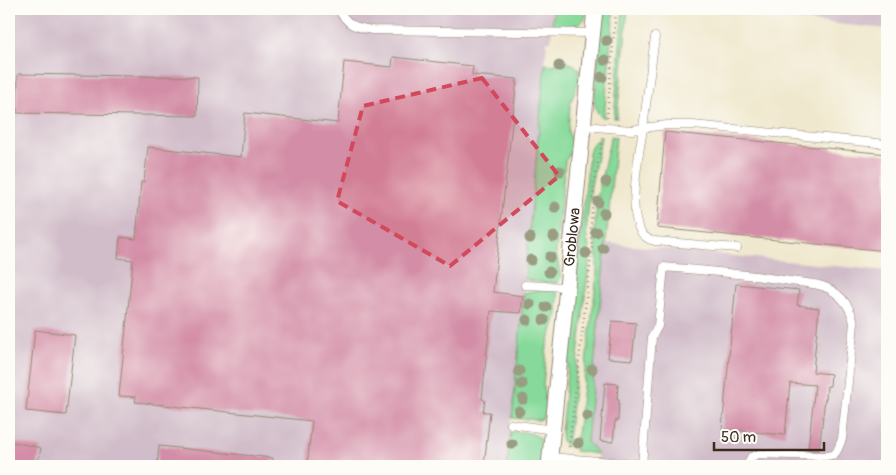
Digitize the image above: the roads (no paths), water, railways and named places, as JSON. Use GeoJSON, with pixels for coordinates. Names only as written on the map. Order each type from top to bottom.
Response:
{"type":"FeatureCollection","features":[{"type":"Feature","properties":{"kind":"street","name":"Groblowa"},"geometry":{"type":"LineString","coordinates":[[550,462],[595,9]]}},
{"type":"Feature","properties":{"kind":"lane"},"geometry":{"type":"LineString","coordinates":[[338,9],[345,21],[357,28],[372,30],[592,33]]}},
{"type":"Feature","properties":{"kind":"lane"},"geometry":{"type":"LineString","coordinates":[[655,37],[635,180],[635,220],[640,231],[647,238],[655,241],[737,248]]}},
{"type":"Feature","properties":{"kind":"lane"},"geometry":{"type":"LineString","coordinates":[[583,126],[632,130],[667,125],[693,124],[887,144]]}},
{"type":"Feature","properties":{"kind":"lane"},"geometry":{"type":"LineString","coordinates":[[642,466],[652,337],[658,326],[664,267],[821,285],[841,297],[851,312],[854,324],[842,439],[837,452],[832,456],[759,454],[751,457],[747,466]]}},
{"type":"Feature","properties":{"kind":"lane"},"geometry":{"type":"LineString","coordinates":[[525,285],[567,287]]}},
{"type":"Feature","properties":{"kind":"lane"},"geometry":{"type":"LineString","coordinates":[[511,424],[553,430]]}},
{"type":"Feature","properties":{"kind":"lane"},"geometry":{"type":"LineString","coordinates":[[550,462],[660,466]]}}]}
